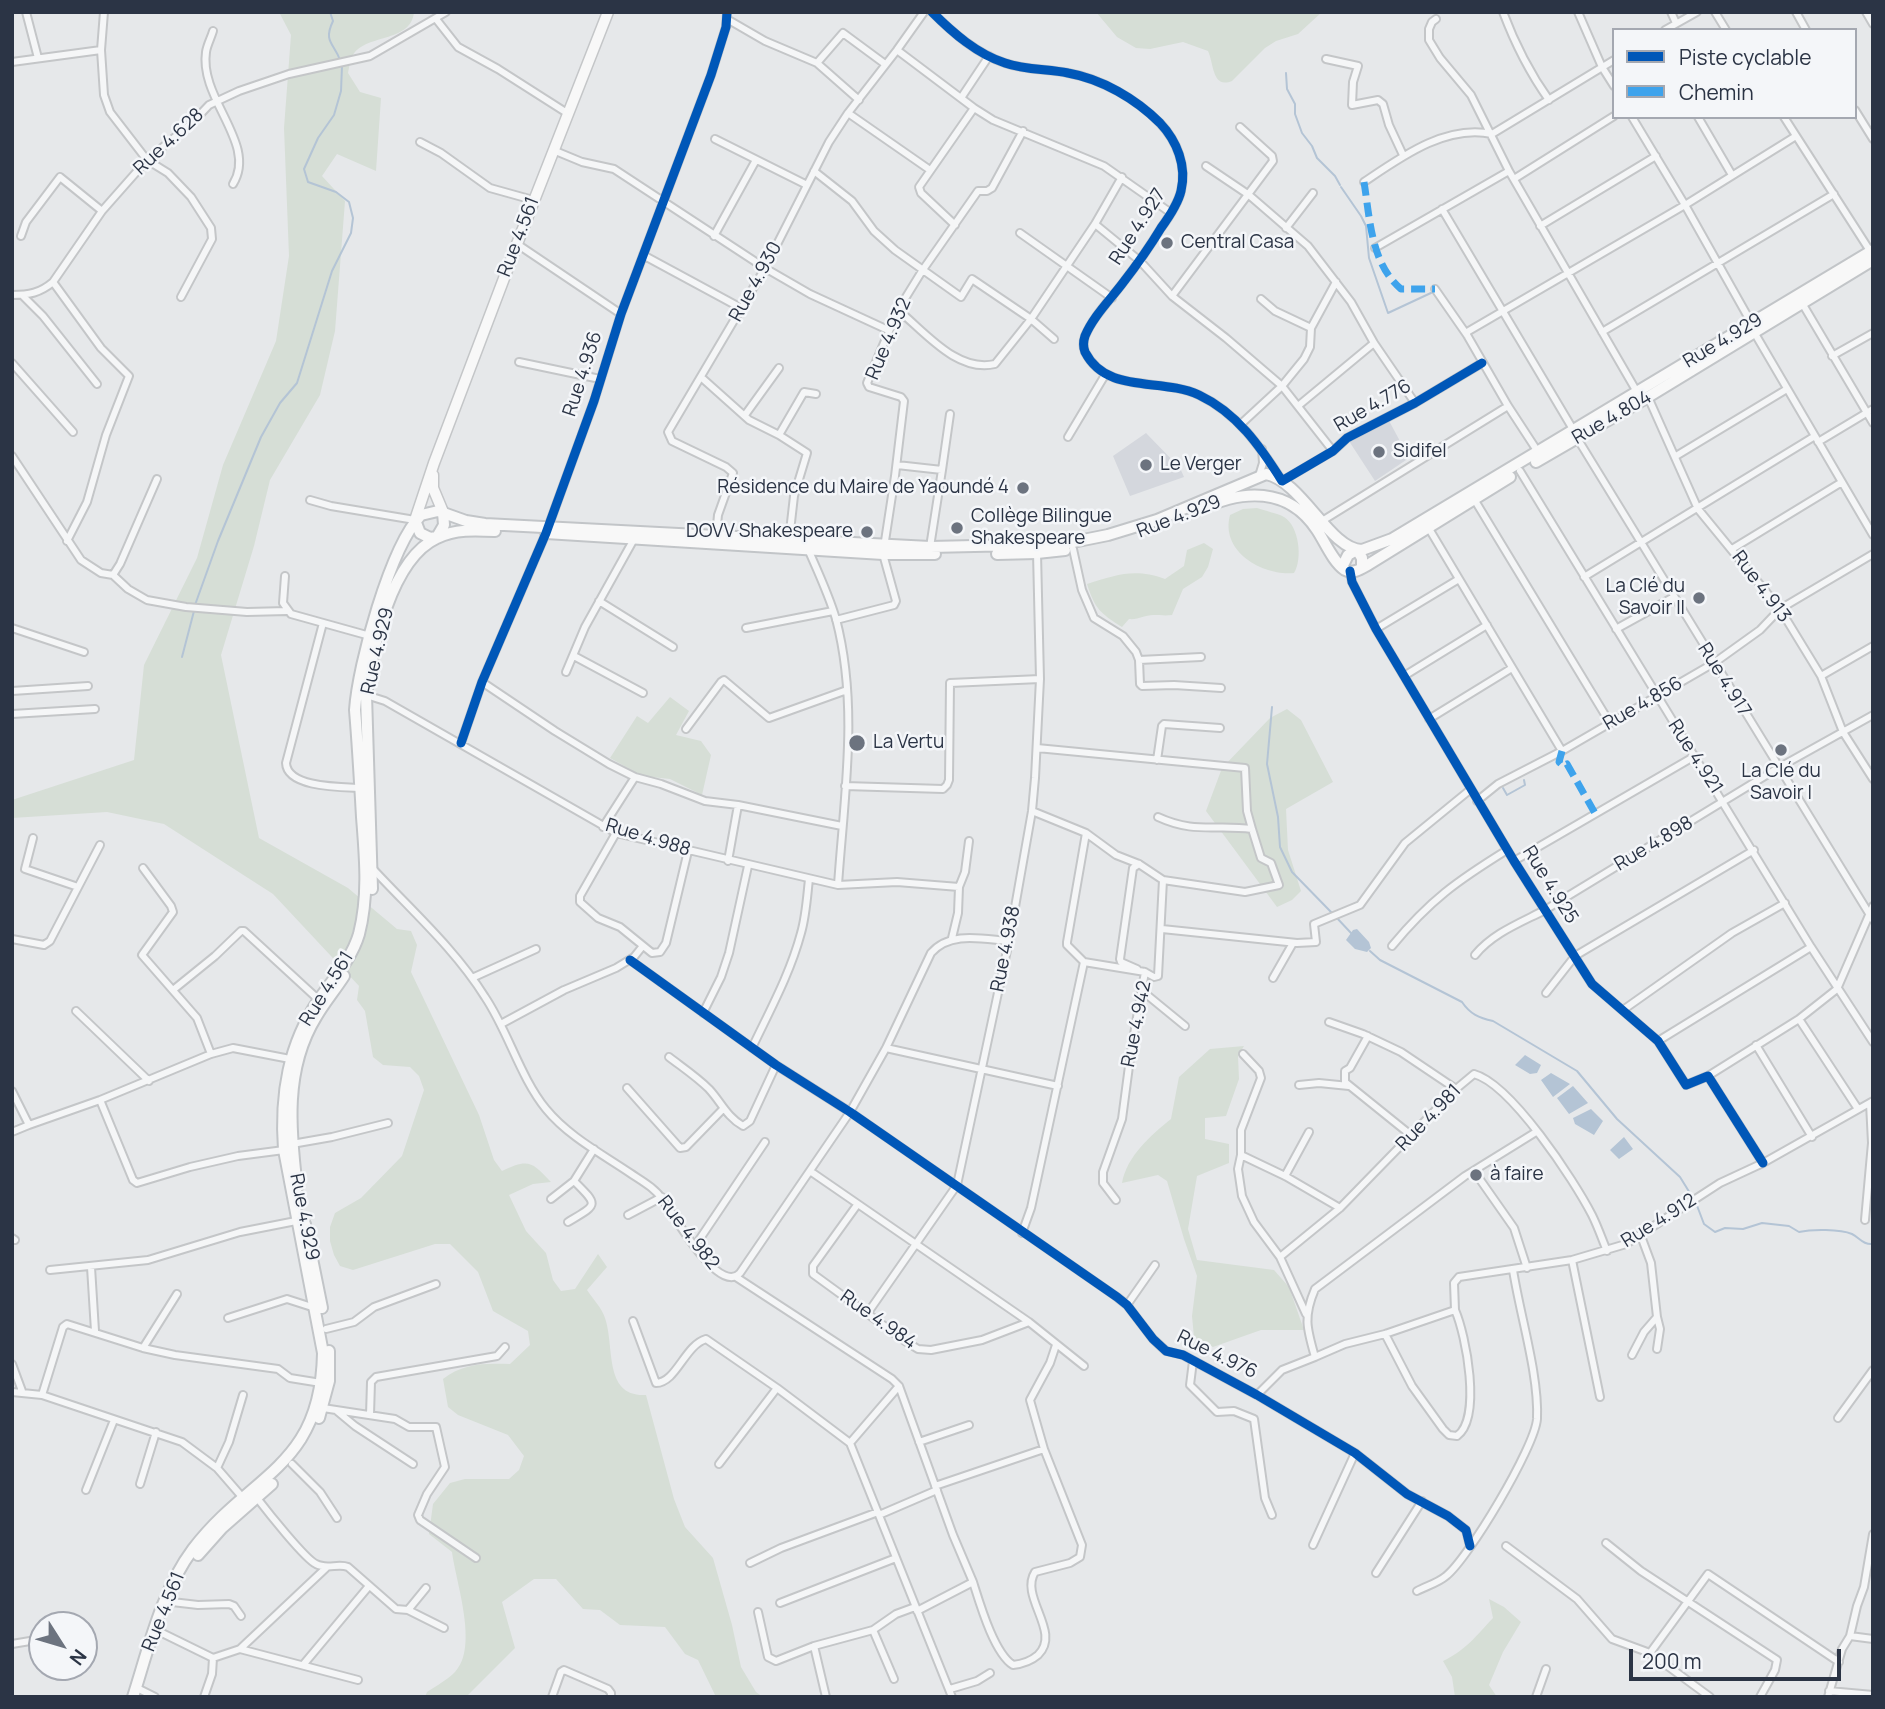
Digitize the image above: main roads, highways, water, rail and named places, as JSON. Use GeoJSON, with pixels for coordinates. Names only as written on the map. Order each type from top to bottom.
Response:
{"type":"FeatureCollection","features":[{"type":"Feature","properties":{"kind":"main road","name":"Rue 4.561"},"geometry":{"type":"LineString","coordinates":[[138,1695],[159,1616],[181,1567],[204,1536],[281,1466],[300,1440],[312,1417],[321,1383],[323,1353],[296,1221],[288,1147],[282,1122],[290,1059],[304,1024],[352,952],[362,920],[366,866],[356,693],[391,569],[415,520],[433,463],[608,12]]}},
{"type":"Feature","properties":{"kind":"main road","name":"Rue 4.804"},"geometry":{"type":"LineString","coordinates":[[1346,569],[1362,568],[1576,434],[1753,328],[1802,303],[1872,254]]}},
{"type":"Feature","properties":{"kind":"main road","name":"Rue 4.929"},"geometry":{"type":"LineString","coordinates":[[1753,328],[1872,254]]}},
{"type":"Feature","properties":{"kind":"main road"},"geometry":{"type":"LineString","coordinates":[[1346,569],[1348,555],[1392,539],[1538,452],[1576,434]]}},
{"type":"Feature","properties":{"kind":"main road","name":"Rue 4.561"},"geometry":{"type":"LineString","coordinates":[[433,463],[437,511]]}},
{"type":"Feature","properties":{"kind":"main road"},"geometry":{"type":"LineString","coordinates":[[1346,569],[1314,526],[1298,510],[1266,496],[1256,487],[1259,476],[1270,474],[1282,481],[1343,543],[1357,550],[1362,558],[1362,568]]}},
{"type":"Feature","properties":{"kind":"main road","name":"Rue 4.929"},"geometry":{"type":"LineString","coordinates":[[437,511],[476,523],[635,539],[808,550],[1038,545],[1086,540],[1157,520],[1259,476]]}},
{"type":"Feature","properties":{"kind":"main road"},"geometry":{"type":"LineString","coordinates":[[1266,496],[1281,493],[1282,481]]}},
{"type":"Feature","properties":{"kind":"main road","name":"Rue 4.929"},"geometry":{"type":"LineString","coordinates":[[138,1695],[172,1602],[199,1553],[222,1528],[292,1464],[316,1428],[323,1408],[331,1366],[326,1329],[288,1147],[291,1102],[299,1055],[316,1017],[358,955],[364,940],[371,904],[373,869],[366,695],[368,677],[395,586],[411,559],[437,537],[472,530],[716,536],[883,549],[1037,553],[1073,549],[1126,537],[1230,498],[1247,494],[1266,496]]}},
{"type":"Feature","properties":{"kind":"main road"},"geometry":{"type":"LineString","coordinates":[[437,511],[444,525],[437,537],[430,538],[420,533],[415,520],[421,514],[437,511]]}},
{"type":"Feature","properties":{"kind":"water"},"geometry":{"type":"Polygon","coordinates":[[[1357,929],[1369,942],[1371,948],[1367,952],[1355,949],[1346,940],[1353,930],[1357,929]]]}},
{"type":"Feature","properties":{"kind":"water"},"geometry":{"type":"Polygon","coordinates":[[[1525,1055],[1541,1065],[1537,1073],[1530,1074],[1515,1065],[1525,1055]]]}},
{"type":"Feature","properties":{"kind":"water"},"geometry":{"type":"Polygon","coordinates":[[[1551,1073],[1570,1084],[1553,1097],[1541,1080],[1551,1073]]]}},
{"type":"Feature","properties":{"kind":"water"},"geometry":{"type":"Polygon","coordinates":[[[1573,1086],[1588,1103],[1569,1114],[1557,1098],[1573,1086]]]}},
{"type":"Feature","properties":{"kind":"water"},"geometry":{"type":"Polygon","coordinates":[[[1591,1109],[1603,1121],[1594,1135],[1575,1124],[1573,1118],[1591,1109]]]}},
{"type":"Feature","properties":{"kind":"water"},"geometry":{"type":"Polygon","coordinates":[[[1624,1137],[1633,1149],[1619,1159],[1610,1150],[1624,1137]]]}},
{"type":"Feature","properties":{"kind":"waterway"},"geometry":{"type":"LineString","coordinates":[[330,12],[333,21],[329,38],[340,60]]}},
{"type":"Feature","properties":{"kind":"waterway"},"geometry":{"type":"LineString","coordinates":[[195,605],[261,437],[280,403],[297,383],[332,271],[351,233],[353,218],[349,202],[336,192],[308,182],[304,169],[318,138],[334,115],[341,91],[342,66]]}},
{"type":"Feature","properties":{"kind":"waterway"},"geometry":{"type":"LineString","coordinates":[[1286,73],[1287,89],[1295,104],[1295,114],[1302,133],[1317,158],[1340,185]]}},
{"type":"Feature","properties":{"kind":"waterway"},"geometry":{"type":"LineString","coordinates":[[1341,187],[1366,226],[1369,258],[1388,313],[1433,292]]}},
{"type":"Feature","properties":{"kind":"waterway"},"geometry":{"type":"LineString","coordinates":[[182,657],[194,611]]}},
{"type":"Feature","properties":{"kind":"waterway"},"geometry":{"type":"LineString","coordinates":[[1272,707],[1267,764],[1278,817],[1280,847],[1292,872],[1332,913]]}},
{"type":"Feature","properties":{"kind":"waterway"},"geometry":{"type":"LineString","coordinates":[[1503,788],[1507,795],[1525,785],[1524,780]]}},
{"type":"Feature","properties":{"kind":"waterway"},"geometry":{"type":"LineString","coordinates":[[1336,917],[1351,933]]}},
{"type":"Feature","properties":{"kind":"waterway"},"geometry":{"type":"LineString","coordinates":[[1370,951],[1380,960],[1462,1002],[1475,1015],[1493,1021],[1577,1071],[1617,1119],[1680,1177],[1693,1198]]}},
{"type":"Feature","properties":{"kind":"waterway"},"geometry":{"type":"LineString","coordinates":[[1696,1203],[1704,1224],[1715,1232],[1725,1228],[1743,1229],[1762,1223],[1789,1226],[1799,1232],[1840,1231],[1873,1244]]}},
{"type":"Feature","properties":{"kind":"place","name":"Central Casa"},"geometry":{"type":"Point","coordinates":[1167,243]}},
{"type":"Feature","properties":{"kind":"place","name":"Sidifel"},"geometry":{"type":"Point","coordinates":[1379,452]}},
{"type":"Feature","properties":{"kind":"place","name":"Le Verger"},"geometry":{"type":"Point","coordinates":[1146,465]}},
{"type":"Feature","properties":{"kind":"place","name":"Résidence du Maire de Yaoundé 4"},"geometry":{"type":"Point","coordinates":[1023,488]}},
{"type":"Feature","properties":{"kind":"place","name":"Collège Bilingue Shakespeare"},"geometry":{"type":"Point","coordinates":[957,528]}},
{"type":"Feature","properties":{"kind":"place","name":"DOVV Shakespeare"},"geometry":{"type":"Point","coordinates":[867,532]}},
{"type":"Feature","properties":{"kind":"place","name":"La Clé du Savoir II"},"geometry":{"type":"Point","coordinates":[1699,598]}},
{"type":"Feature","properties":{"kind":"place","name":"La Vertu"},"geometry":{"type":"Point","coordinates":[857,743]}},
{"type":"Feature","properties":{"kind":"place","name":"La Clé du Savoir I"},"geometry":{"type":"Point","coordinates":[1781,750]}},
{"type":"Feature","properties":{"kind":"place","name":"à faire"},"geometry":{"type":"Point","coordinates":[1476,1175]}}]}
